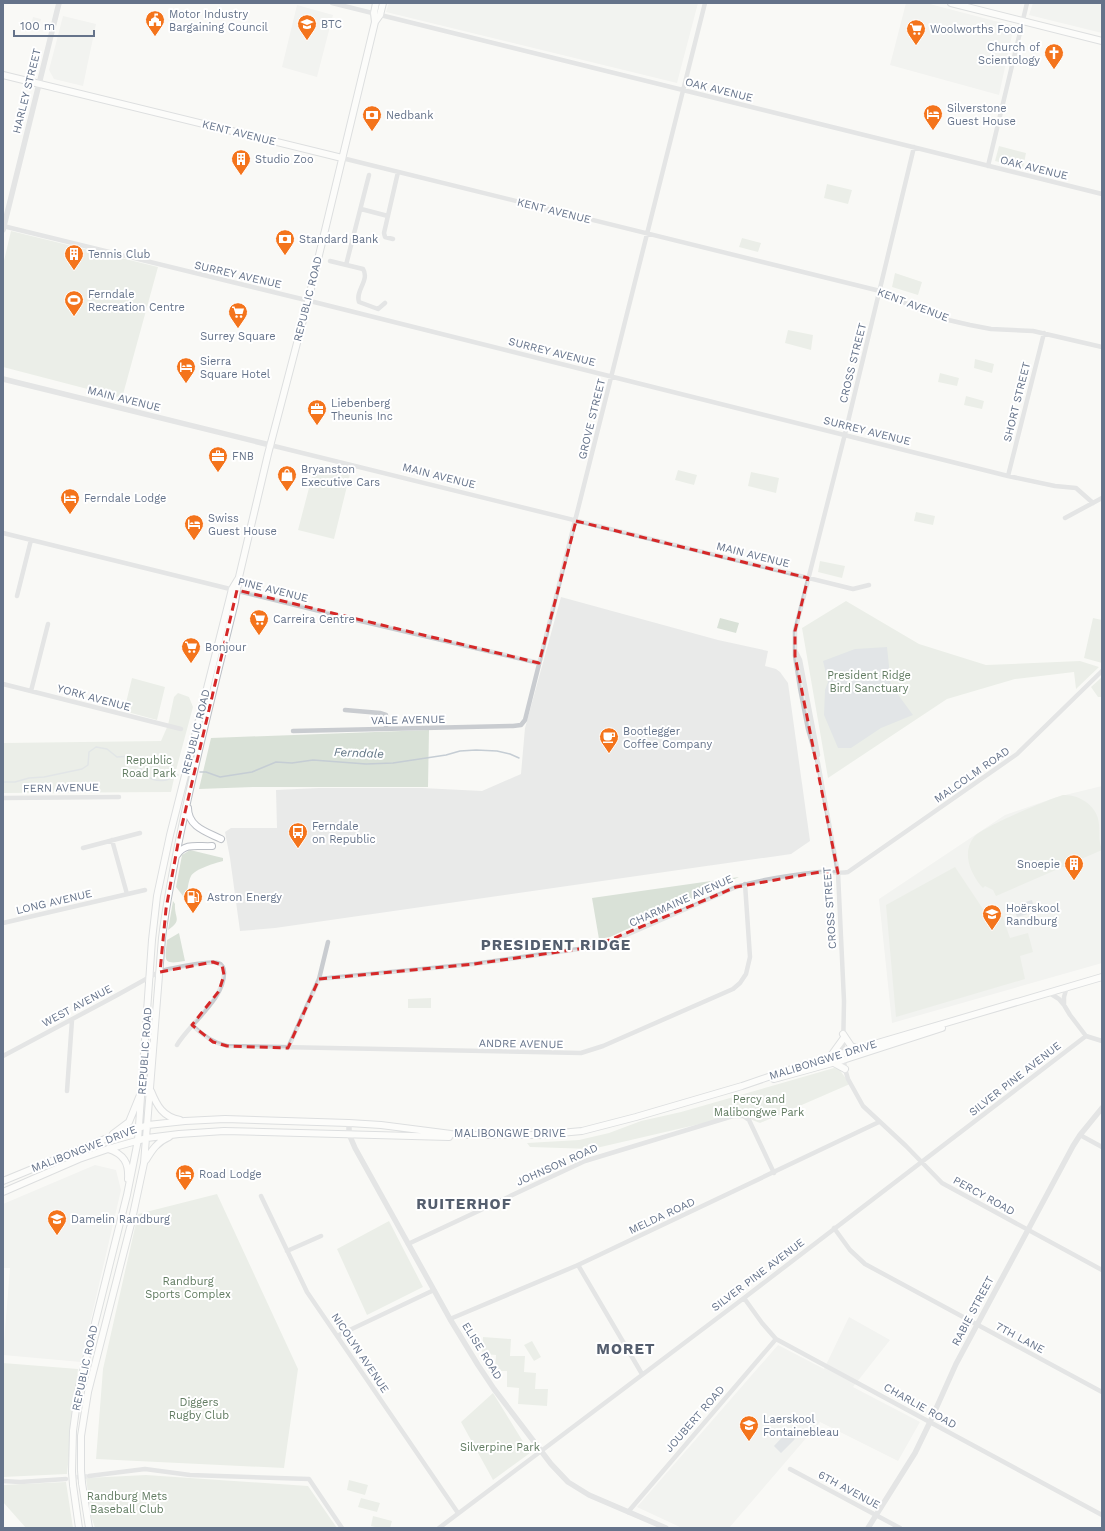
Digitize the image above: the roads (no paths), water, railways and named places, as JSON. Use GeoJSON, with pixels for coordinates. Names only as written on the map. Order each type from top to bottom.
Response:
{"type":"FeatureCollection","features":[{"type":"Feature","properties":{"kind":"main road","name":"REPUBLIC ROAD"},"geometry":{"type":"LineString","coordinates":[[376,3],[377,14]]}},
{"type":"Feature","properties":{"kind":"main road","name":"REPUBLIC ROAD"},"geometry":{"type":"LineString","coordinates":[[79,1528],[72,1485],[73,1431],[79,1387],[127,1195],[138,1140],[154,920],[163,870],[239,577],[270,445],[308,301],[377,14],[384,3]]}},
{"type":"Feature","properties":{"kind":"main road"},"geometry":{"type":"LineString","coordinates":[[951,3],[1102,40]]}},
{"type":"Feature","properties":{"kind":"main road","name":"KENT AVENUE"},"geometry":{"type":"LineString","coordinates":[[3,75],[342,158]]}},
{"type":"Feature","properties":{"kind":"main road","name":"REPUBLIC ROAD"},"geometry":{"type":"LineString","coordinates":[[89,1528],[82,1483],[81,1436],[88,1392],[132,1218],[144,1163],[166,909],[189,790],[235,589]]}},
{"type":"Feature","properties":{"kind":"main road"},"geometry":{"type":"LineString","coordinates":[[189,790],[188,811],[190,819],[198,827],[221,838]]}},
{"type":"Feature","properties":{"kind":"main road"},"geometry":{"type":"LineString","coordinates":[[175,857],[182,849],[189,846],[212,846]]}},
{"type":"Feature","properties":{"kind":"main road","name":"MALIBONGWE DRIVE"},"geometry":{"type":"LineString","coordinates":[[3,1181],[105,1139],[148,1125],[185,1120],[219,1119],[349,1123],[381,1125],[458,1134],[531,1136],[573,1133],[607,1126],[829,1058],[843,1057],[1102,978]]}},
{"type":"Feature","properties":{"kind":"main road","name":"MALIBONGWE DRIVE"},"geometry":{"type":"LineString","coordinates":[[3,1192],[79,1159],[108,1149],[146,1138],[179,1134],[224,1131],[508,1138],[544,1138],[574,1135],[608,1128],[834,1063],[858,1049],[1102,978]]}},
{"type":"Feature","properties":{"kind":"main road"},"geometry":{"type":"LineString","coordinates":[[829,1058],[836,1050],[843,1037],[850,1045],[858,1049]]}},
{"type":"Feature","properties":{"kind":"main road"},"geometry":{"type":"LineString","coordinates":[[834,1063],[845,1069]]}},
{"type":"Feature","properties":{"kind":"main road"},"geometry":{"type":"LineString","coordinates":[[105,1139],[123,1128],[128,1122],[142,1090]]}},
{"type":"Feature","properties":{"kind":"main road"},"geometry":{"type":"LineString","coordinates":[[150,1090],[155,1101],[165,1114],[175,1119],[185,1120]]}},
{"type":"Feature","properties":{"kind":"main road"},"geometry":{"type":"LineString","coordinates":[[144,1163],[160,1142],[179,1134]]}},
{"type":"Feature","properties":{"kind":"main road"},"geometry":{"type":"LineString","coordinates":[[108,1149],[119,1153],[127,1163],[127,1195]]}},
{"type":"Feature","properties":{"kind":"street","name":"HARLEY STREET"},"geometry":{"type":"LineString","coordinates":[[3,228],[59,3]]}},
{"type":"Feature","properties":{"kind":"street","name":"OAK AVENUE"},"geometry":{"type":"LineString","coordinates":[[332,3],[1102,194]]}},
{"type":"Feature","properties":{"kind":"street","name":"GROVE STREET"},"geometry":{"type":"LineString","coordinates":[[524,723],[527,717],[539,663],[576,521],[705,3]]}},
{"type":"Feature","properties":{"kind":"street"},"geometry":{"type":"LineString","coordinates":[[988,166],[1027,3]]}},
{"type":"Feature","properties":{"kind":"street","name":"CROSS STREET"},"geometry":{"type":"LineString","coordinates":[[843,1057],[844,1001],[838,873],[800,660],[796,652],[795,631],[845,434],[914,147]]}},
{"type":"Feature","properties":{"kind":"street","name":"KENT AVENUE"},"geometry":{"type":"LineString","coordinates":[[342,158],[880,291],[924,312],[944,319],[991,329],[1033,331],[1102,347]]}},
{"type":"Feature","properties":{"kind":"street"},"geometry":{"type":"LineString","coordinates":[[393,239],[385,237],[384,233],[398,172]]}},
{"type":"Feature","properties":{"kind":"street"},"geometry":{"type":"LineString","coordinates":[[346,265],[369,175]]}},
{"type":"Feature","properties":{"kind":"street"},"geometry":{"type":"LineString","coordinates":[[361,209],[388,216]]}},
{"type":"Feature","properties":{"kind":"street","name":"SURREY AVENUE"},"geometry":{"type":"LineString","coordinates":[[3,228],[612,376],[1008,476],[1055,486],[1076,488],[1093,503]]}},
{"type":"Feature","properties":{"kind":"street"},"geometry":{"type":"LineString","coordinates":[[330,261],[363,269],[365,271],[365,277],[357,297],[359,302],[378,309],[385,303]]}},
{"type":"Feature","properties":{"kind":"street","name":"SHORT STREET"},"geometry":{"type":"LineString","coordinates":[[1008,476],[1044,333]]}},
{"type":"Feature","properties":{"kind":"street","name":"MAIN AVENUE"},"geometry":{"type":"LineString","coordinates":[[3,379],[853,589],[869,585]]}},
{"type":"Feature","properties":{"kind":"street"},"geometry":{"type":"LineString","coordinates":[[1065,518],[1102,498]]}},
{"type":"Feature","properties":{"kind":"street","name":"PINE AVENUE"},"geometry":{"type":"LineString","coordinates":[[3,533],[348,618],[539,663]]}},
{"type":"Feature","properties":{"kind":"street"},"geometry":{"type":"LineString","coordinates":[[17,596],[31,540]]}},
{"type":"Feature","properties":{"kind":"street"},"geometry":{"type":"LineString","coordinates":[[31,691],[48,624]]}},
{"type":"Feature","properties":{"kind":"street","name":"MALCOLM ROAD"},"geometry":{"type":"LineString","coordinates":[[838,873],[851,870],[1003,765],[1028,744],[1102,670]]}},
{"type":"Feature","properties":{"kind":"street","name":"YORK AVENUE"},"geometry":{"type":"LineString","coordinates":[[3,684],[181,729]]}},
{"type":"Feature","properties":{"kind":"street"},"geometry":{"type":"LineString","coordinates":[[346,710],[380,713],[386,715],[386,729]]}},
{"type":"Feature","properties":{"kind":"street","name":"VALE AVENUE"},"geometry":{"type":"LineString","coordinates":[[292,731],[513,726],[524,723]]}},
{"type":"Feature","properties":{"kind":"street","name":"FERN AVENUE"},"geometry":{"type":"LineString","coordinates":[[3,798],[119,797]]}},
{"type":"Feature","properties":{"kind":"street"},"geometry":{"type":"LineString","coordinates":[[83,848],[140,833]]}},
{"type":"Feature","properties":{"kind":"street"},"geometry":{"type":"LineString","coordinates":[[112,840],[127,894]]}},
{"type":"Feature","properties":{"kind":"street","name":"CHARMAINE AVENUE"},"geometry":{"type":"LineString","coordinates":[[319,979],[474,964],[600,946],[727,890],[745,884],[820,872],[838,873]]}},
{"type":"Feature","properties":{"kind":"street","name":"ANDRE AVENUE"},"geometry":{"type":"LineString","coordinates":[[192,1025],[208,1039],[220,1045],[227,1046],[581,1053],[603,1046],[733,989],[740,983],[747,970],[750,957],[745,884]]}},
{"type":"Feature","properties":{"kind":"street","name":"LONG AVENUE"},"geometry":{"type":"LineString","coordinates":[[3,923],[145,890]]}},
{"type":"Feature","properties":{"kind":"street"},"geometry":{"type":"LineString","coordinates":[[288,1048],[319,979],[328,942]]}},
{"type":"Feature","properties":{"kind":"street"},"geometry":{"type":"LineString","coordinates":[[160,972],[213,962],[222,965],[224,975],[219,991],[206,1010],[181,1037],[177,1045]]}},
{"type":"Feature","properties":{"kind":"street","name":"WEST AVENUE"},"geometry":{"type":"LineString","coordinates":[[3,1056],[160,972]]}},
{"type":"Feature","properties":{"kind":"street"},"geometry":{"type":"LineString","coordinates":[[1064,1005],[1066,990]]}},
{"type":"Feature","properties":{"kind":"street"},"geometry":{"type":"LineString","coordinates":[[1051,994],[1059,999],[1086,1036],[1102,1041]]}},
{"type":"Feature","properties":{"kind":"street"},"geometry":{"type":"LineString","coordinates":[[67,1091],[72,1020]]}},
{"type":"Feature","properties":{"kind":"street","name":"SILVER PINE AVENUE"},"geometry":{"type":"LineString","coordinates":[[438,1528],[744,1298],[1086,1036]]}},
{"type":"Feature","properties":{"kind":"street","name":"PERCY ROAD"},"geometry":{"type":"LineString","coordinates":[[843,1057],[848,1079],[859,1099],[879,1122],[938,1179],[948,1187],[1102,1270]]}},
{"type":"Feature","properties":{"kind":"street","name":"RABIE STREET"},"geometry":{"type":"LineString","coordinates":[[868,1528],[915,1453],[956,1364],[1080,1135],[1102,1108]]}},
{"type":"Feature","properties":{"kind":"street","name":"JOHNSON ROAD"},"geometry":{"type":"LineString","coordinates":[[408,1244],[585,1160],[733,1116],[743,1116],[751,1124],[774,1173]]}},
{"type":"Feature","properties":{"kind":"street","name":"MELDA ROAD"},"geometry":{"type":"LineString","coordinates":[[450,1319],[578,1265],[879,1122]]}},
{"type":"Feature","properties":{"kind":"street","name":"ELISE ROAD"},"geometry":{"type":"LineString","coordinates":[[349,1123],[349,1134],[355,1148],[450,1319],[494,1389],[540,1451],[558,1473],[575,1487],[589,1495],[666,1528]]}},
{"type":"Feature","properties":{"kind":"street"},"geometry":{"type":"LineString","coordinates":[[1080,1135],[1102,1147]]}},
{"type":"Feature","properties":{"kind":"street","name":"NICOLYN AVENUE"},"geometry":{"type":"LineString","coordinates":[[261,1196],[307,1292],[458,1513]]}},
{"type":"Feature","properties":{"kind":"street","name":"7TH LANE"},"geometry":{"type":"LineString","coordinates":[[834,1228],[850,1250],[865,1264],[1102,1392]]}},
{"type":"Feature","properties":{"kind":"street"},"geometry":{"type":"LineString","coordinates":[[287,1251],[321,1236]]}},
{"type":"Feature","properties":{"kind":"street"},"geometry":{"type":"LineString","coordinates":[[578,1265],[642,1374]]}},
{"type":"Feature","properties":{"kind":"street"},"geometry":{"type":"LineString","coordinates":[[337,1336],[434,1290]]}},
{"type":"Feature","properties":{"kind":"street","name":"CHARLIE ROAD"},"geometry":{"type":"LineString","coordinates":[[744,1298],[776,1339],[1102,1515]]}},
{"type":"Feature","properties":{"kind":"street","name":"JOUBERT ROAD"},"geometry":{"type":"LineString","coordinates":[[628,1512],[776,1339]]}},
{"type":"Feature","properties":{"kind":"street","name":"6TH AVENUE"},"geometry":{"type":"LineString","coordinates":[[790,1469],[900,1528]]}},
{"type":"Feature","properties":{"kind":"street"},"geometry":{"type":"LineString","coordinates":[[89,1476],[145,1470],[190,1475],[309,1479],[342,1528]]}},
{"type":"Feature","properties":{"kind":"street"},"geometry":{"type":"LineString","coordinates":[[3,1481],[42,1481],[66,1479]]}},
{"type":"Feature","properties":{"kind":"waterway","name":"Ferndale"},"geometry":{"type":"LineString","coordinates":[[3,782],[15,782],[29,778],[44,777],[82,769],[88,765],[89,752],[96,747],[107,749],[117,757],[131,756],[137,760],[141,769],[151,779],[161,781],[178,775]]}},
{"type":"Feature","properties":{"kind":"waterway","name":"Ferndale"},"geometry":{"type":"LineString","coordinates":[[200,772],[206,772],[220,777],[252,772],[276,762],[292,763],[313,760],[366,764],[393,763],[446,755],[460,751],[476,750],[497,751],[519,758]]}},
{"type":"Feature","properties":{"kind":"tunnel"},"geometry":{"type":"LineString","coordinates":[[70,1478],[89,1476]]}},
{"type":"Feature","properties":{"kind":"place","name":"Motor Industry Bargaining Council"},"geometry":{"type":"Point","coordinates":[155,37]}},
{"type":"Feature","properties":{"kind":"place","name":"BTC"},"geometry":{"type":"Point","coordinates":[307,41]}},
{"type":"Feature","properties":{"kind":"place","name":"Woolworths Food"},"geometry":{"type":"Point","coordinates":[916,46]}},
{"type":"Feature","properties":{"kind":"place","name":"Church of Scientology"},"geometry":{"type":"Point","coordinates":[1054,70]}},
{"type":"Feature","properties":{"kind":"place","name":"Silverstone Guest House"},"geometry":{"type":"Point","coordinates":[933,131]}},
{"type":"Feature","properties":{"kind":"place","name":"Nedbank"},"geometry":{"type":"Point","coordinates":[372,132]}},
{"type":"Feature","properties":{"kind":"place","name":"Studio Zoo"},"geometry":{"type":"Point","coordinates":[241,176]}},
{"type":"Feature","properties":{"kind":"place","name":"Standard Bank"},"geometry":{"type":"Point","coordinates":[285,256]}},
{"type":"Feature","properties":{"kind":"place","name":"Tennis Club"},"geometry":{"type":"Point","coordinates":[74,271]}},
{"type":"Feature","properties":{"kind":"place","name":"Ferndale Recreation Centre"},"geometry":{"type":"Point","coordinates":[74,317]}},
{"type":"Feature","properties":{"kind":"place","name":"Surrey Square"},"geometry":{"type":"Point","coordinates":[238,329]}},
{"type":"Feature","properties":{"kind":"place","name":"Sierra Square Hotel"},"geometry":{"type":"Point","coordinates":[186,384]}},
{"type":"Feature","properties":{"kind":"place","name":"Liebenberg Theunis Inc"},"geometry":{"type":"Point","coordinates":[317,426]}},
{"type":"Feature","properties":{"kind":"place","name":"FNB"},"geometry":{"type":"Point","coordinates":[218,473]}},
{"type":"Feature","properties":{"kind":"place","name":"Bryanston Executive Cars"},"geometry":{"type":"Point","coordinates":[287,492]}},
{"type":"Feature","properties":{"kind":"place","name":"Ferndale Lodge"},"geometry":{"type":"Point","coordinates":[70,515]}},
{"type":"Feature","properties":{"kind":"place","name":"Swiss Guest House"},"geometry":{"type":"Point","coordinates":[194,541]}},
{"type":"Feature","properties":{"kind":"place","name":"Carreira Centre"},"geometry":{"type":"Point","coordinates":[259,636]}},
{"type":"Feature","properties":{"kind":"place","name":"Bonjour"},"geometry":{"type":"Point","coordinates":[191,664]}},
{"type":"Feature","properties":{"kind":"place","name":"Bootlegger Coffee Company"},"geometry":{"type":"Point","coordinates":[609,754]}},
{"type":"Feature","properties":{"kind":"place","name":"Ferndale on Republic"},"geometry":{"type":"Point","coordinates":[298,849]}},
{"type":"Feature","properties":{"kind":"place","name":"Snoepie"},"geometry":{"type":"Point","coordinates":[1074,881]}},
{"type":"Feature","properties":{"kind":"place","name":"Astron Energy"},"geometry":{"type":"Point","coordinates":[193,914]}},
{"type":"Feature","properties":{"kind":"place","name":"Hoërskool Randburg"},"geometry":{"type":"Point","coordinates":[992,931]}},
{"type":"Feature","properties":{"kind":"place","name":"Road Lodge"},"geometry":{"type":"Point","coordinates":[185,1191]}},
{"type":"Feature","properties":{"kind":"place","name":"Damelin Randburg"},"geometry":{"type":"Point","coordinates":[57,1236]}},
{"type":"Feature","properties":{"kind":"place","name":"Laerskool Fontainebleau"},"geometry":{"type":"Point","coordinates":[749,1442]}},
{"type":"Feature","properties":{"kind":"district","name":"PRESIDENT RIDGE"},"geometry":{"type":"Point","coordinates":[556,945]}},
{"type":"Feature","properties":{"kind":"district","name":"RUITERHOF"},"geometry":{"type":"Point","coordinates":[464,1204]}},
{"type":"Feature","properties":{"kind":"district","name":"MORET"},"geometry":{"type":"Point","coordinates":[626,1349]}},
{"type":"Feature","properties":{"kind":"park label","name":"President Ridge Bird Sanctuary"},"geometry":{"type":"Point","coordinates":[869,681]}},
{"type":"Feature","properties":{"kind":"park label","name":"Republic Road Park"},"geometry":{"type":"Point","coordinates":[149,766]}},
{"type":"Feature","properties":{"kind":"park label","name":"Percy and Malibongwe Park"},"geometry":{"type":"Point","coordinates":[759,1105]}},
{"type":"Feature","properties":{"kind":"park label","name":"Randburg Sports Complex"},"geometry":{"type":"Point","coordinates":[188,1287]}},
{"type":"Feature","properties":{"kind":"park label","name":"Diggers Rugby Club"},"geometry":{"type":"Point","coordinates":[199,1408]}},
{"type":"Feature","properties":{"kind":"park label","name":"Silverpine Park"},"geometry":{"type":"Point","coordinates":[500,1447]}},
{"type":"Feature","properties":{"kind":"park label","name":"Randburg Mets Baseball Club"},"geometry":{"type":"Point","coordinates":[127,1502]}}]}
